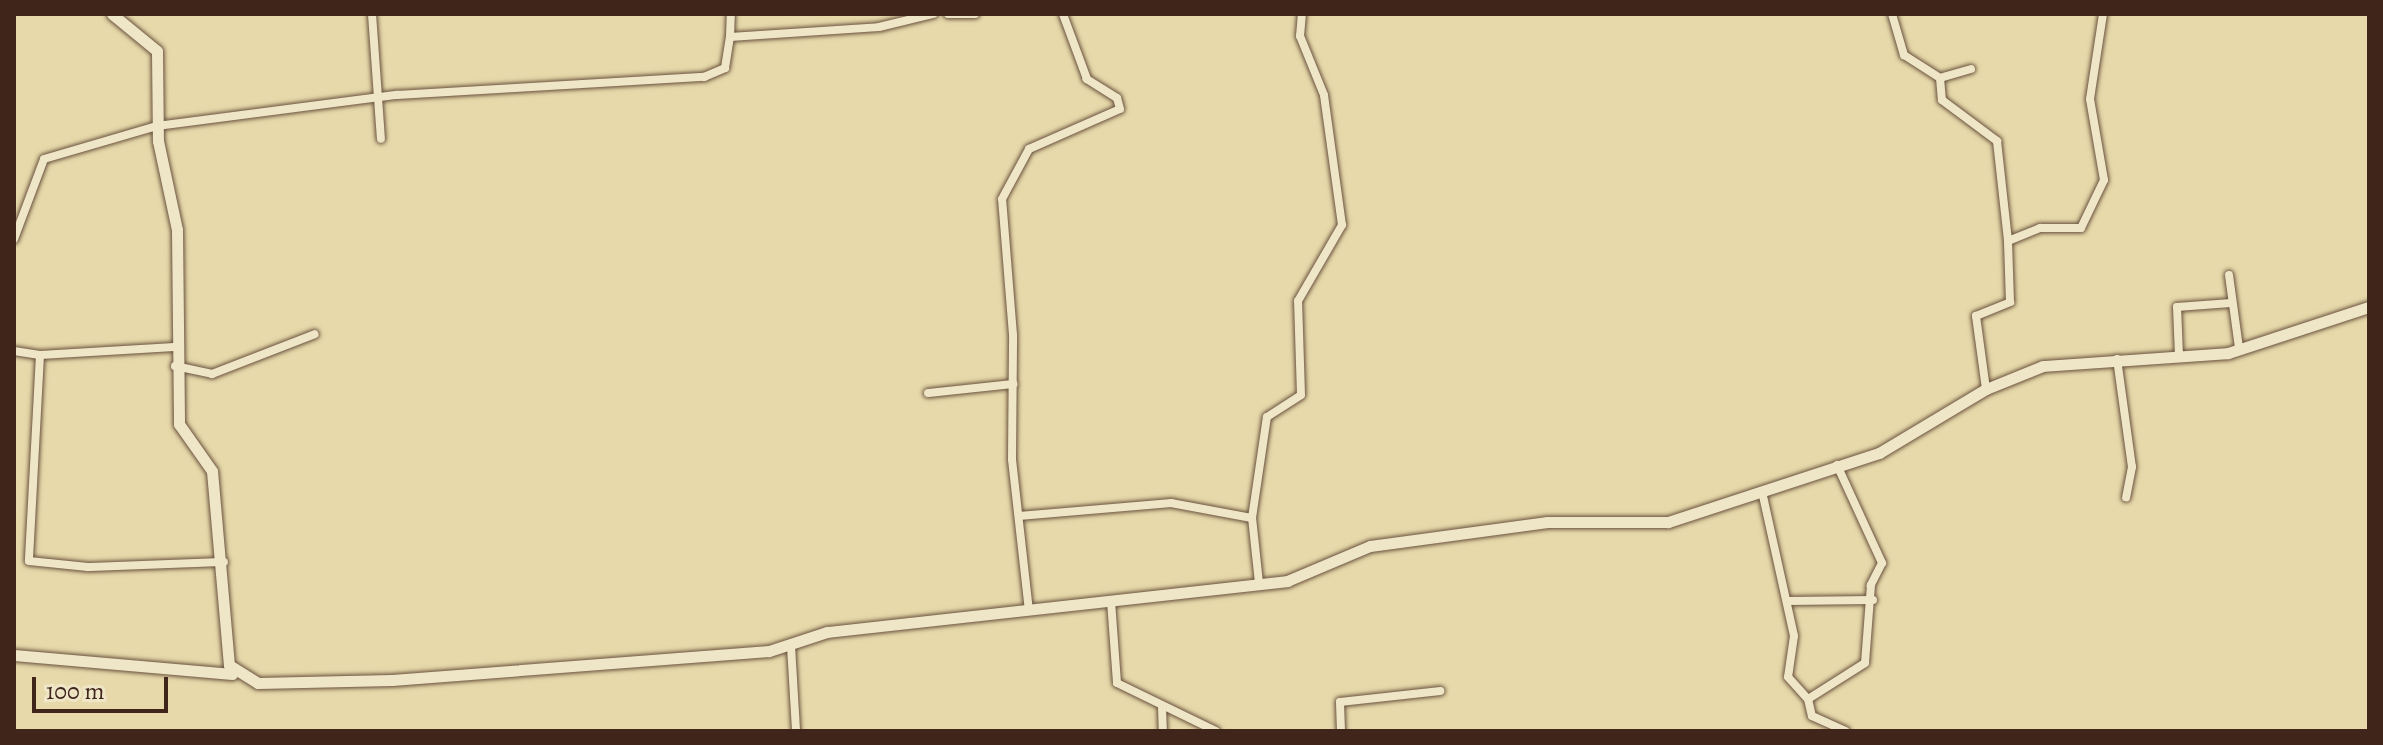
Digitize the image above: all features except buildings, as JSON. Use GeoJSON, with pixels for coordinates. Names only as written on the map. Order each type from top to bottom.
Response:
{"type":"FeatureCollection","features":[{"type":"Feature","properties":{"kind":"street"},"geometry":{"type":"LineString","coordinates":[[112,14],[157,51],[157,126],[177,230],[174,366],[179,424],[210,462],[224,562],[232,674]]}},
{"type":"Feature","properties":{"kind":"street"},"geometry":{"type":"LineString","coordinates":[[372,14],[381,139]]}},
{"type":"Feature","properties":{"kind":"street"},"geometry":{"type":"LineString","coordinates":[[14,239],[44,159],[157,126],[380,97],[704,77],[725,68],[731,14]]}},
{"type":"Feature","properties":{"kind":"street"},"geometry":{"type":"LineString","coordinates":[[730,37],[866,28],[933,14]]}},
{"type":"Feature","properties":{"kind":"street"},"geometry":{"type":"LineString","coordinates":[[948,14],[975,14]]}},
{"type":"Feature","properties":{"kind":"street"},"geometry":{"type":"LineString","coordinates":[[1029,611],[1019,516],[1005,186],[1029,149],[1120,109],[1117,98],[1087,79],[1063,14]]}},
{"type":"Feature","properties":{"kind":"street"},"geometry":{"type":"LineString","coordinates":[[1259,583],[1252,518],[1269,411],[1301,395],[1298,301],[1342,225],[1324,95],[1300,36],[1302,14]]}},
{"type":"Feature","properties":{"kind":"street"},"geometry":{"type":"LineString","coordinates":[[1892,14],[1904,55],[1940,78],[1947,108],[1997,141],[2008,241],[2010,302],[1979,312],[1975,322],[1986,389]]}},
{"type":"Feature","properties":{"kind":"street"},"geometry":{"type":"LineString","coordinates":[[2008,241],[2040,228],[2081,228],[2104,180],[2090,99],[2103,14]]}},
{"type":"Feature","properties":{"kind":"street"},"geometry":{"type":"LineString","coordinates":[[1940,78],[1971,69]]}},
{"type":"Feature","properties":{"kind":"street"},"geometry":{"type":"LineString","coordinates":[[2229,275],[2239,348]]}},
{"type":"Feature","properties":{"kind":"street"},"geometry":{"type":"LineString","coordinates":[[2179,356],[2177,307],[2231,303]]}},
{"type":"Feature","properties":{"kind":"street"},"geometry":{"type":"LineString","coordinates":[[14,655],[232,674],[258,683],[392,680],[791,646],[827,632],[1297,578],[1360,547],[1547,522],[1659,524],[1763,496],[1836,464],[1888,450],[1986,389],[2055,362],[2179,356],[2239,348],[2369,307]]}},
{"type":"Feature","properties":{"kind":"street"},"geometry":{"type":"LineString","coordinates":[[174,366],[212,374],[315,334]]}},
{"type":"Feature","properties":{"kind":"street"},"geometry":{"type":"LineString","coordinates":[[14,351],[40,355],[174,347]]}},
{"type":"Feature","properties":{"kind":"street"},"geometry":{"type":"LineString","coordinates":[[40,355],[30,563],[224,562]]}},
{"type":"Feature","properties":{"kind":"street"},"geometry":{"type":"LineString","coordinates":[[2117,359],[2132,467],[2126,497]]}},
{"type":"Feature","properties":{"kind":"street"},"geometry":{"type":"LineString","coordinates":[[928,393],[1014,384]]}},
{"type":"Feature","properties":{"kind":"street"},"geometry":{"type":"LineString","coordinates":[[1808,699],[1865,663],[1880,552],[1836,464]]}},
{"type":"Feature","properties":{"kind":"street"},"geometry":{"type":"LineString","coordinates":[[1763,496],[1794,636],[1787,673],[1808,699],[1812,716],[1846,731]]}},
{"type":"Feature","properties":{"kind":"street"},"geometry":{"type":"LineString","coordinates":[[1019,516],[1171,503],[1252,518]]}},
{"type":"Feature","properties":{"kind":"street"},"geometry":{"type":"LineString","coordinates":[[1787,601],[1873,600]]}},
{"type":"Feature","properties":{"kind":"street"},"geometry":{"type":"LineString","coordinates":[[1111,601],[1117,683],[1216,731]]}},
{"type":"Feature","properties":{"kind":"street"},"geometry":{"type":"LineString","coordinates":[[791,646],[796,731]]}},
{"type":"Feature","properties":{"kind":"street"},"geometry":{"type":"LineString","coordinates":[[1341,731],[1340,702],[1440,691]]}},
{"type":"Feature","properties":{"kind":"street"},"geometry":{"type":"LineString","coordinates":[[1162,707],[1163,731]]}}]}
